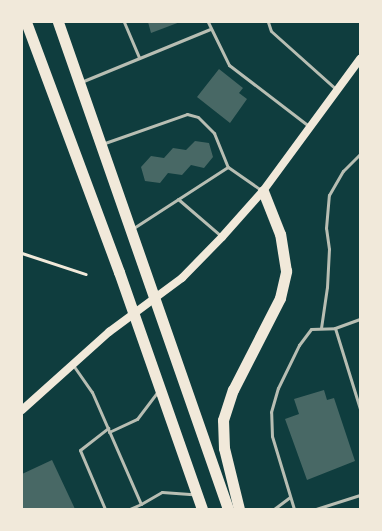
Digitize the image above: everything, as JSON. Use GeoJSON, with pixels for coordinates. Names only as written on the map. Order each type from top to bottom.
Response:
{"type":"FeatureCollection","features":[{"type":"Feature","properties":{"kind":"highway"},"geometry":{"type":"LineString","coordinates":[[26,22],[29,36],[133,314],[202,509]]}},
{"type":"Feature","properties":{"kind":"highway"},"geometry":{"type":"LineString","coordinates":[[58,22],[156,298],[228,509]]}},
{"type":"Feature","properties":{"kind":"highway"},"geometry":{"type":"LineString","coordinates":[[239,509],[224,448],[224,420],[233,390],[280,298],[286,272],[282,239],[262,191]]}},
{"type":"Feature","properties":{"kind":"main road"},"geometry":{"type":"LineString","coordinates":[[22,410],[72,364],[133,314],[182,278],[222,237],[262,191],[360,59]]}},
{"type":"Feature","properties":{"kind":"lane"},"geometry":{"type":"LineString","coordinates":[[124,22],[139,58]]}},
{"type":"Feature","properties":{"kind":"lane"},"geometry":{"type":"LineString","coordinates":[[208,22],[210,29],[229,65],[310,127]]}},
{"type":"Feature","properties":{"kind":"lane"},"geometry":{"type":"LineString","coordinates":[[268,22],[271,31],[337,90]]}},
{"type":"Feature","properties":{"kind":"lane"},"geometry":{"type":"LineString","coordinates":[[80,83],[210,29]]}},
{"type":"Feature","properties":{"kind":"lane"},"geometry":{"type":"LineString","coordinates":[[101,144],[187,114],[198,117],[214,133],[228,167],[262,191]]}},
{"type":"Feature","properties":{"kind":"lane"},"geometry":{"type":"LineString","coordinates":[[321,328],[327,287],[329,248],[326,228],[329,195],[343,171],[360,154]]}},
{"type":"Feature","properties":{"kind":"lane"},"geometry":{"type":"LineString","coordinates":[[131,230],[228,167]]}},
{"type":"Feature","properties":{"kind":"lane"},"geometry":{"type":"LineString","coordinates":[[178,199],[222,237]]}},
{"type":"Feature","properties":{"kind":"lane"},"geometry":{"type":"LineString","coordinates":[[294,509],[272,436],[271,412],[278,388],[299,345],[311,329],[335,328],[360,319]]}},
{"type":"Feature","properties":{"kind":"lane"},"geometry":{"type":"LineString","coordinates":[[335,328],[360,409]]}},
{"type":"Feature","properties":{"kind":"lane"},"geometry":{"type":"LineString","coordinates":[[72,364],[92,392],[141,504]]}},
{"type":"Feature","properties":{"kind":"lane"},"geometry":{"type":"LineString","coordinates":[[105,509],[80,450],[109,430],[137,419],[160,388]]}},
{"type":"Feature","properties":{"kind":"lane"},"geometry":{"type":"LineString","coordinates":[[130,509],[162,492],[197,495]]}},
{"type":"Feature","properties":{"kind":"lane"},"geometry":{"type":"LineString","coordinates":[[316,509],[360,495]]}},
{"type":"Feature","properties":{"kind":"lane"},"geometry":{"type":"LineString","coordinates":[[274,509],[290,497]]}},
{"type":"Feature","properties":{"kind":"path"},"geometry":{"type":"LineString","coordinates":[[22,253],[86,274]]}},
{"type":"Feature","properties":{"kind":"building"},"geometry":{"type":"Polygon","coordinates":[[[148,22],[180,22],[151,33],[148,22]]]}},
{"type":"Feature","properties":{"kind":"building"},"geometry":{"type":"Polygon","coordinates":[[[219,69],[243,88],[239,93],[247,99],[230,123],[197,97],[219,69]]]}},
{"type":"Feature","properties":{"kind":"building"},"geometry":{"type":"Polygon","coordinates":[[[195,141],[209,143],[213,157],[204,168],[191,165],[182,175],[168,173],[160,183],[145,181],[141,167],[151,156],[164,158],[173,148],[186,150],[195,141]]]}},
{"type":"Feature","properties":{"kind":"building"},"geometry":{"type":"Polygon","coordinates":[[[324,390],[327,400],[334,398],[355,461],[307,480],[285,419],[299,414],[294,399],[324,390]]]}},
{"type":"Feature","properties":{"kind":"building"},"geometry":{"type":"Polygon","coordinates":[[[52,460],[75,509],[22,509],[22,474],[52,460]]]}}]}
